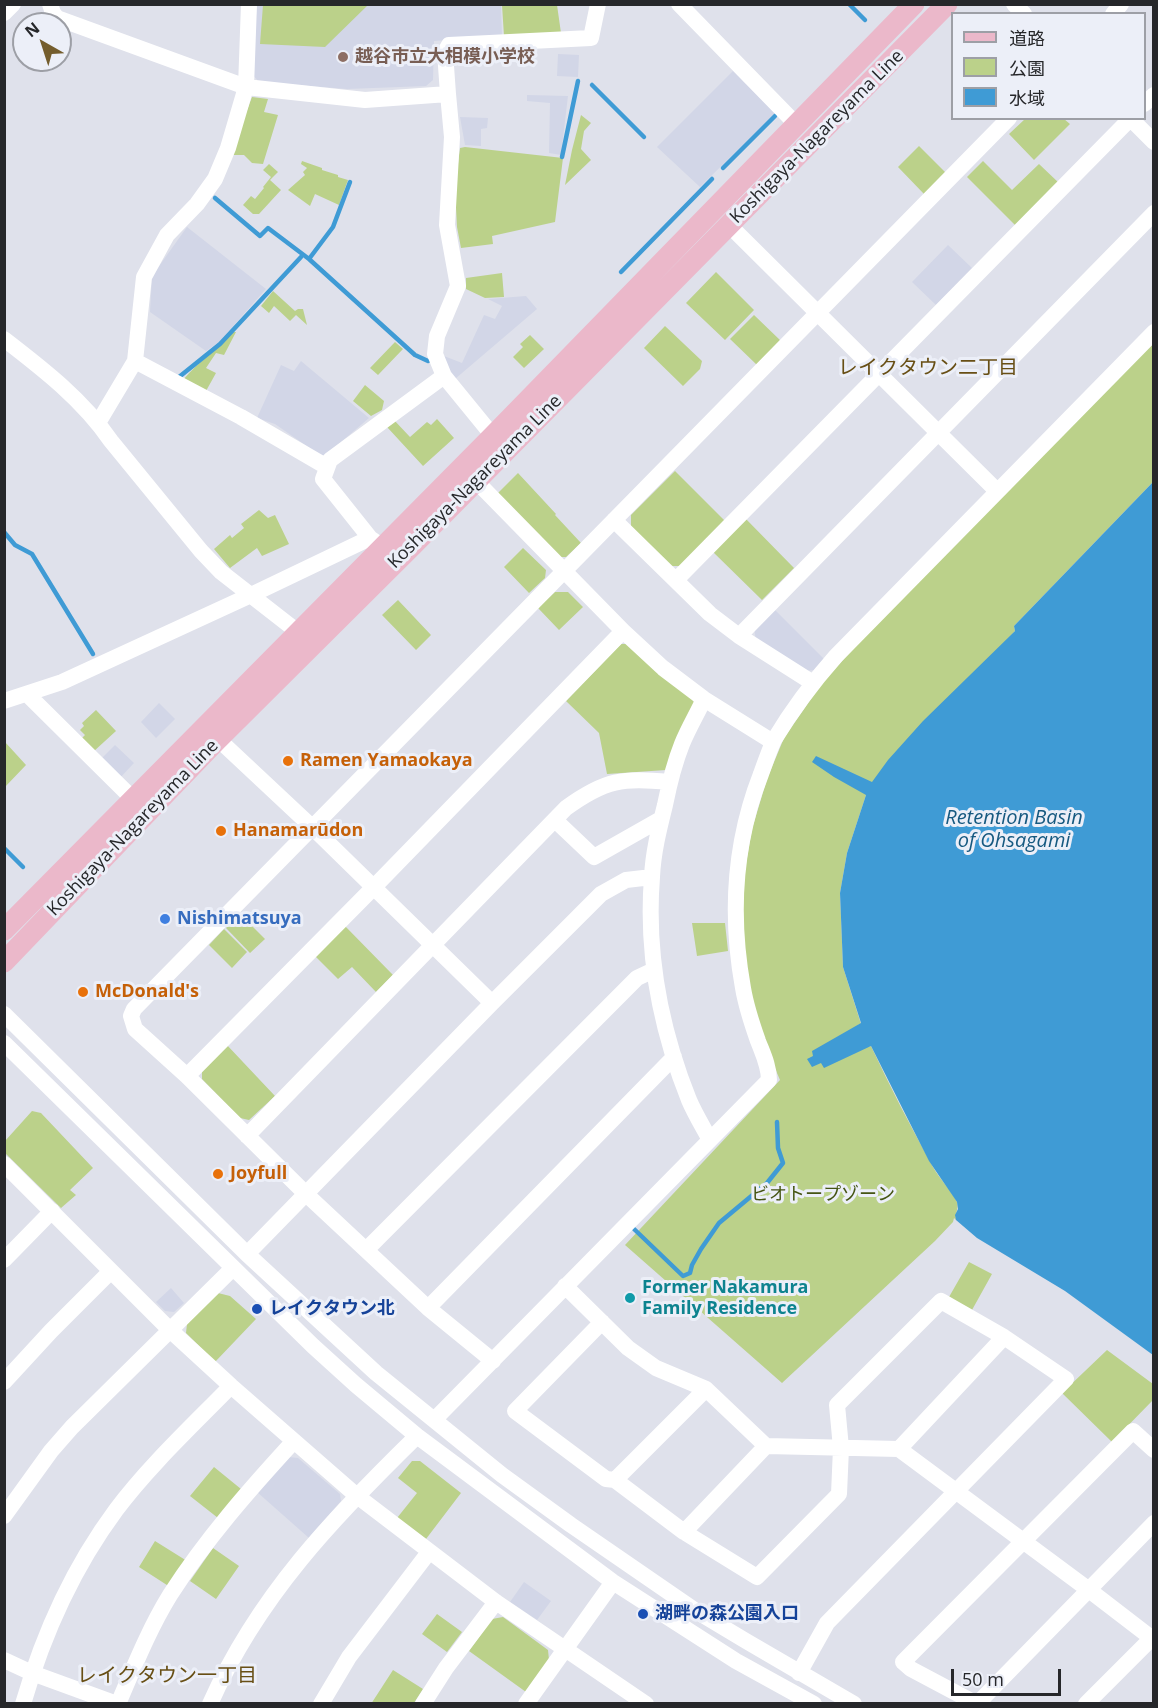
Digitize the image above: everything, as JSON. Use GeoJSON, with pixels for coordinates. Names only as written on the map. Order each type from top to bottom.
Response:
{"type":"FeatureCollection","features":[{"type":"Feature","properties":{"kind":"main road","name":"Koshigaya-Nagareyama Line"},"geometry":{"type":"LineString","coordinates":[[4,930],[298,632],[376,543],[493,436],[915,4]]}},
{"type":"Feature","properties":{"kind":"main road","name":"Koshigaya-Nagareyama Line"},"geometry":{"type":"LineString","coordinates":[[4,962],[218,739],[947,4]]}},
{"type":"Feature","properties":{"kind":"street"},"geometry":{"type":"LineString","coordinates":[[4,13],[13,4]]}},
{"type":"Feature","properties":{"kind":"street"},"geometry":{"type":"LineString","coordinates":[[50,4],[52,13],[57,18],[246,87],[365,100],[447,94]]}},
{"type":"Feature","properties":{"kind":"street"},"geometry":{"type":"LineString","coordinates":[[98,423],[135,361],[144,277],[167,235],[197,204],[215,179],[228,148],[246,87],[249,4]]}},
{"type":"Feature","properties":{"kind":"street"},"geometry":{"type":"LineString","coordinates":[[493,436],[444,376],[435,354],[437,336],[458,286],[447,225],[453,137],[447,94],[445,52],[449,45],[589,39],[598,4]]}},
{"type":"Feature","properties":{"kind":"street"},"geometry":{"type":"LineString","coordinates":[[679,4],[796,124]]}},
{"type":"Feature","properties":{"kind":"street"},"geometry":{"type":"LineString","coordinates":[[493,1361],[428,1308],[306,1194],[187,1076],[135,1029],[131,1016],[134,1009],[1007,120]]}},
{"type":"Feature","properties":{"kind":"street"},"geometry":{"type":"LineString","coordinates":[[676,580],[1129,120]]}},
{"type":"Feature","properties":{"kind":"street"},"geometry":{"type":"LineString","coordinates":[[1131,120],[1154,142]]}},
{"type":"Feature","properties":{"kind":"street"},"geometry":{"type":"LineString","coordinates":[[739,636],[1154,213]]}},
{"type":"Feature","properties":{"kind":"street"},"geometry":{"type":"LineString","coordinates":[[729,225],[997,491]]}},
{"type":"Feature","properties":{"kind":"street"},"geometry":{"type":"LineString","coordinates":[[434,1420],[770,1080],[769,1070],[744,992],[737,953],[735,917],[736,879],[747,820],[756,787],[773,742],[813,682],[836,656],[1154,332]]}},
{"type":"Feature","properties":{"kind":"street"},"geometry":{"type":"LineString","coordinates":[[4,339],[50,375],[98,423],[201,551],[221,572],[298,632]]}},
{"type":"Feature","properties":{"kind":"street"},"geometry":{"type":"LineString","coordinates":[[135,361],[327,466]]}},
{"type":"Feature","properties":{"kind":"street"},"geometry":{"type":"LineString","coordinates":[[4,701],[62,682],[251,595],[376,543],[323,479],[327,466],[330,460],[444,376]]}},
{"type":"Feature","properties":{"kind":"street"},"geometry":{"type":"LineString","coordinates":[[476,481],[564,572],[663,668],[704,699],[773,742]]}},
{"type":"Feature","properties":{"kind":"street"},"geometry":{"type":"LineString","coordinates":[[614,520],[710,614],[739,636],[813,682]]}},
{"type":"Feature","properties":{"kind":"street"},"geometry":{"type":"LineString","coordinates":[[187,1076],[623,631]]}},
{"type":"Feature","properties":{"kind":"street"},"geometry":{"type":"LineString","coordinates":[[27,694],[134,800]]}},
{"type":"Feature","properties":{"kind":"street"},"geometry":{"type":"LineString","coordinates":[[704,699],[682,744],[670,782],[661,819],[652,877],[654,970],[663,1016],[674,1057],[690,1101],[710,1140]]}},
{"type":"Feature","properties":{"kind":"street"},"geometry":{"type":"LineString","coordinates":[[218,739],[312,827],[492,1003]]}},
{"type":"Feature","properties":{"kind":"street"},"geometry":{"type":"LineString","coordinates":[[247,1136],[566,808],[585,794],[609,783],[637,779],[670,782]]}},
{"type":"Feature","properties":{"kind":"street"},"geometry":{"type":"LineString","coordinates":[[555,820],[594,857],[661,819]]}},
{"type":"Feature","properties":{"kind":"street"},"geometry":{"type":"LineString","coordinates":[[247,1254],[600,894],[626,880],[652,877]]}},
{"type":"Feature","properties":{"kind":"street"},"geometry":{"type":"LineString","coordinates":[[367,1249],[637,978],[654,970]]}},
{"type":"Feature","properties":{"kind":"street"},"geometry":{"type":"LineString","coordinates":[[4,1014],[247,1254],[376,1373],[502,1475],[571,1525],[696,1611],[854,1704]]}},
{"type":"Feature","properties":{"kind":"street"},"geometry":{"type":"LineString","coordinates":[[4,1043],[322,1354],[417,1436],[663,1616],[736,1661],[814,1704]]}},
{"type":"Feature","properties":{"kind":"street"},"geometry":{"type":"LineString","coordinates":[[428,1308],[674,1057]]}},
{"type":"Feature","properties":{"kind":"street"},"geometry":{"type":"LineString","coordinates":[[4,1164],[170,1330],[357,1496],[496,1602],[635,1701]]}},
{"type":"Feature","properties":{"kind":"street"},"geometry":{"type":"LineString","coordinates":[[4,1260],[52,1211]]}},
{"type":"Feature","properties":{"kind":"street"},"geometry":{"type":"LineString","coordinates":[[4,1516],[51,1451],[72,1427],[233,1268]]}},
{"type":"Feature","properties":{"kind":"street"},"geometry":{"type":"LineString","coordinates":[[4,1382],[111,1271]]}},
{"type":"Feature","properties":{"kind":"street"},"geometry":{"type":"LineString","coordinates":[[565,1286],[628,1348],[656,1368],[706,1389],[766,1446],[899,1449],[1153,1638],[1086,1704]]}},
{"type":"Feature","properties":{"kind":"street"},"geometry":{"type":"LineString","coordinates":[[602,1322],[516,1411],[606,1479],[615,1480],[684,1532],[757,1577],[839,1494],[841,1448],[837,1405],[941,1301],[1004,1337],[1066,1379],[826,1623],[799,1673]]}},
{"type":"Feature","properties":{"kind":"street"},"geometry":{"type":"LineString","coordinates":[[899,1449],[1004,1337]]}},
{"type":"Feature","properties":{"kind":"street"},"geometry":{"type":"LineString","coordinates":[[23,1704],[32,1672],[57,1612],[76,1573],[116,1510],[157,1462],[231,1386]]}},
{"type":"Feature","properties":{"kind":"street"},"geometry":{"type":"LineString","coordinates":[[615,1480],[706,1389]]}},
{"type":"Feature","properties":{"kind":"street"},"geometry":{"type":"LineString","coordinates":[[1154,1450],[1133,1431],[903,1662],[911,1669],[977,1704],[1154,1523]]}},
{"type":"Feature","properties":{"kind":"street"},"geometry":{"type":"LineString","coordinates":[[210,1704],[240,1643],[301,1558],[357,1496],[417,1436]]}},
{"type":"Feature","properties":{"kind":"street"},"geometry":{"type":"LineString","coordinates":[[4,1660],[118,1704],[146,1641],[169,1597],[207,1542],[294,1441]]}},
{"type":"Feature","properties":{"kind":"street"},"geometry":{"type":"LineString","coordinates":[[684,1532],[766,1446]]}},
{"type":"Feature","properties":{"kind":"street"},"geometry":{"type":"LineString","coordinates":[[321,1704],[349,1657],[429,1552]]}},
{"type":"Feature","properties":{"kind":"street"},"geometry":{"type":"LineString","coordinates":[[526,1704],[613,1581]]}},
{"type":"Feature","properties":{"kind":"street"},"geometry":{"type":"LineString","coordinates":[[423,1704],[446,1668],[496,1602]]}},
{"type":"Feature","properties":{"kind":"shaded area","name":"越谷市立大相模小学校"},"geometry":{"type":"Polygon","coordinates":[[[257,5],[501,5],[502,36],[434,41],[433,80],[426,86],[347,89],[259,82],[251,73],[257,5]]]}},
{"type":"Feature","properties":{"kind":"shaded area"},"geometry":{"type":"Polygon","coordinates":[[[558,54],[579,55],[578,77],[557,76],[558,54]]]}},
{"type":"Feature","properties":{"kind":"shaded area"},"geometry":{"type":"Polygon","coordinates":[[[733,71],[775,113],[700,187],[657,147],[733,71]]]}},
{"type":"Feature","properties":{"kind":"shaded area"},"geometry":{"type":"Polygon","coordinates":[[[527,95],[568,96],[561,155],[549,153],[550,103],[527,101],[527,95]]]}},
{"type":"Feature","properties":{"kind":"shaded area"},"geometry":{"type":"Polygon","coordinates":[[[460,117],[488,118],[487,128],[481,129],[481,146],[465,145],[460,117]]]}},
{"type":"Feature","properties":{"kind":"shaded area"},"geometry":{"type":"Polygon","coordinates":[[[187,227],[266,289],[219,342],[206,351],[150,312],[152,276],[187,227]]]}},
{"type":"Feature","properties":{"kind":"shaded area"},"geometry":{"type":"Polygon","coordinates":[[[948,245],[972,268],[936,305],[912,282],[948,245]]]}},
{"type":"Feature","properties":{"kind":"shaded area"},"geometry":{"type":"Polygon","coordinates":[[[526,296],[537,309],[455,379],[447,373],[444,356],[462,363],[484,315],[495,319],[502,306],[488,299],[526,296]]]}},
{"type":"Feature","properties":{"kind":"shaded area"},"geometry":{"type":"Polygon","coordinates":[[[301,361],[369,418],[326,455],[321,456],[275,424],[257,418],[281,365],[294,371],[301,361]]]}},
{"type":"Feature","properties":{"kind":"shaded area"},"geometry":{"type":"Polygon","coordinates":[[[774,609],[824,659],[814,670],[804,671],[756,641],[754,627],[774,609]]]}},
{"type":"Feature","properties":{"kind":"shaded area"},"geometry":{"type":"Polygon","coordinates":[[[159,703],[175,719],[156,738],[141,722],[159,703]]]}},
{"type":"Feature","properties":{"kind":"shaded area"},"geometry":{"type":"Polygon","coordinates":[[[115,745],[134,763],[119,779],[100,760],[115,745]]]}},
{"type":"Feature","properties":{"kind":"shaded area"},"geometry":{"type":"Polygon","coordinates":[[[171,1288],[184,1303],[174,1312],[165,1311],[156,1302],[171,1288]]]}},
{"type":"Feature","properties":{"kind":"shaded area"},"geometry":{"type":"Polygon","coordinates":[[[288,1457],[298,1458],[340,1494],[341,1501],[309,1538],[257,1492],[288,1457]]]}},
{"type":"Feature","properties":{"kind":"shaded area"},"geometry":{"type":"Polygon","coordinates":[[[524,1582],[551,1601],[537,1620],[510,1602],[524,1582]]]}},
{"type":"Feature","properties":{"kind":"green space"},"geometry":{"type":"Polygon","coordinates":[[[263,4],[368,5],[325,47],[260,44],[263,4]]]}},
{"type":"Feature","properties":{"kind":"green space"},"geometry":{"type":"Polygon","coordinates":[[[502,5],[557,5],[561,33],[504,36],[502,5]]]}},
{"type":"Feature","properties":{"kind":"green space"},"geometry":{"type":"Polygon","coordinates":[[[252,97],[268,99],[264,112],[278,115],[263,164],[252,163],[244,155],[230,155],[252,97]]]}},
{"type":"Feature","properties":{"kind":"green space"},"geometry":{"type":"Polygon","coordinates":[[[581,115],[591,123],[584,131],[581,149],[591,160],[565,185],[572,150],[581,115]]]}},
{"type":"Feature","properties":{"kind":"green space"},"geometry":{"type":"Polygon","coordinates":[[[1024,120],[1065,120],[1070,124],[1034,160],[1009,134],[1024,120]]]}},
{"type":"Feature","properties":{"kind":"green space"},"geometry":{"type":"Polygon","coordinates":[[[919,146],[946,173],[924,194],[898,167],[919,146]]]}},
{"type":"Feature","properties":{"kind":"green space"},"geometry":{"type":"Polygon","coordinates":[[[460,148],[563,158],[555,222],[492,236],[493,244],[461,248],[457,227],[455,188],[460,148]]]}},
{"type":"Feature","properties":{"kind":"green space"},"geometry":{"type":"Polygon","coordinates":[[[302,161],[348,180],[339,205],[315,194],[310,206],[288,190],[305,175],[303,172],[307,168],[301,164],[302,161]]]}},
{"type":"Feature","properties":{"kind":"green space"},"geometry":{"type":"Polygon","coordinates":[[[983,161],[1012,190],[1039,164],[1059,183],[1016,226],[967,177],[983,161]]]}},
{"type":"Feature","properties":{"kind":"green space"},"geometry":{"type":"Polygon","coordinates":[[[269,164],[278,172],[270,180],[281,190],[259,214],[253,214],[243,205],[251,196],[255,199],[271,177],[263,170],[269,164]]]}},
{"type":"Feature","properties":{"kind":"green space"},"geometry":{"type":"Polygon","coordinates":[[[716,272],[754,310],[725,340],[686,303],[716,272]]]}},
{"type":"Feature","properties":{"kind":"green space"},"geometry":{"type":"Polygon","coordinates":[[[502,273],[504,297],[485,298],[466,289],[466,278],[502,273]]]}},
{"type":"Feature","properties":{"kind":"green space"},"geometry":{"type":"Polygon","coordinates":[[[273,291],[295,311],[303,309],[307,325],[296,315],[290,321],[274,306],[269,313],[261,306],[273,291]]]}},
{"type":"Feature","properties":{"kind":"green space"},"geometry":{"type":"Polygon","coordinates":[[[754,315],[781,341],[757,365],[730,339],[754,315]]]}},
{"type":"Feature","properties":{"kind":"green space"},"geometry":{"type":"Polygon","coordinates":[[[665,326],[702,361],[700,369],[683,386],[644,348],[665,326]]]}},
{"type":"Feature","properties":{"kind":"green space"},"geometry":{"type":"Polygon","coordinates":[[[233,332],[236,332],[224,355],[216,353],[206,368],[216,373],[206,391],[183,380],[195,367],[233,332]]]}},
{"type":"Feature","properties":{"kind":"green space"},"geometry":{"type":"Polygon","coordinates":[[[530,335],[544,349],[524,368],[513,357],[523,347],[520,344],[530,335]]]}},
{"type":"Feature","properties":{"kind":"green space"},"geometry":{"type":"Polygon","coordinates":[[[395,342],[403,349],[378,375],[370,368],[395,342]]]}},
{"type":"Feature","properties":{"kind":"green space","name":"ビオトープゾーン"},"geometry":{"type":"Polygon","coordinates":[[[1153,343],[1153,482],[1014,626],[1015,631],[866,795],[847,853],[840,893],[843,967],[861,1024],[858,1025],[933,1167],[957,1202],[956,1220],[954,1218],[935,1241],[782,1383],[625,1245],[780,1080],[753,1009],[744,964],[742,887],[752,829],[767,779],[784,738],[822,683],[1153,343]]]}},
{"type":"Feature","properties":{"kind":"green space"},"geometry":{"type":"Polygon","coordinates":[[[365,385],[384,401],[382,410],[371,416],[353,401],[365,385]]]}},
{"type":"Feature","properties":{"kind":"green space"},"geometry":{"type":"Polygon","coordinates":[[[437,419],[454,438],[423,466],[387,427],[394,420],[410,437],[427,422],[431,425],[437,419]]]}},
{"type":"Feature","properties":{"kind":"green space"},"geometry":{"type":"Polygon","coordinates":[[[675,471],[725,521],[680,566],[669,566],[631,529],[631,515],[675,471]]]}},
{"type":"Feature","properties":{"kind":"green space"},"geometry":{"type":"Polygon","coordinates":[[[518,473],[581,543],[566,557],[558,557],[497,494],[518,473]]]}},
{"type":"Feature","properties":{"kind":"green space"},"geometry":{"type":"Polygon","coordinates":[[[259,510],[268,518],[275,515],[289,544],[262,556],[257,548],[230,568],[214,549],[230,535],[232,538],[244,528],[241,524],[259,510]]]}},
{"type":"Feature","properties":{"kind":"green space"},"geometry":{"type":"Polygon","coordinates":[[[745,518],[794,568],[762,600],[712,551],[745,518]]]}},
{"type":"Feature","properties":{"kind":"green space"},"geometry":{"type":"Polygon","coordinates":[[[523,548],[546,570],[545,578],[529,593],[504,567],[523,548]]]}},
{"type":"Feature","properties":{"kind":"green space"},"geometry":{"type":"Polygon","coordinates":[[[555,592],[568,592],[583,607],[559,630],[538,608],[555,592]]]}},
{"type":"Feature","properties":{"kind":"green space"},"geometry":{"type":"Polygon","coordinates":[[[398,600],[431,635],[416,650],[382,615],[398,600]]]}},
{"type":"Feature","properties":{"kind":"green space"},"geometry":{"type":"Polygon","coordinates":[[[621,644],[628,644],[690,696],[694,702],[666,770],[607,774],[599,733],[566,701],[621,644]]]}},
{"type":"Feature","properties":{"kind":"green space"},"geometry":{"type":"Polygon","coordinates":[[[96,710],[116,731],[93,752],[81,739],[85,735],[80,730],[84,726],[82,723],[96,710]]]}},
{"type":"Feature","properties":{"kind":"green space"},"geometry":{"type":"Polygon","coordinates":[[[5,742],[26,765],[5,787],[5,742]]]}},
{"type":"Feature","properties":{"kind":"green space"},"geometry":{"type":"Polygon","coordinates":[[[240,914],[265,939],[250,953],[226,928],[240,914]]]}},
{"type":"Feature","properties":{"kind":"green space"},"geometry":{"type":"Polygon","coordinates":[[[692,923],[725,923],[728,951],[697,956],[692,923]]]}},
{"type":"Feature","properties":{"kind":"green space"},"geometry":{"type":"Polygon","coordinates":[[[345,926],[393,975],[376,992],[352,967],[338,979],[315,956],[345,926]]]}},
{"type":"Feature","properties":{"kind":"green space"},"geometry":{"type":"Polygon","coordinates":[[[224,929],[247,952],[232,968],[209,945],[224,929]]]}},
{"type":"Feature","properties":{"kind":"green space"},"geometry":{"type":"Polygon","coordinates":[[[226,1044],[275,1096],[249,1120],[240,1118],[202,1079],[202,1067],[226,1044]]]}},
{"type":"Feature","properties":{"kind":"green space"},"geometry":{"type":"Polygon","coordinates":[[[32,1111],[41,1113],[93,1168],[70,1190],[76,1195],[61,1208],[5,1153],[5,1141],[32,1111]]]}},
{"type":"Feature","properties":{"kind":"green space"},"geometry":{"type":"Polygon","coordinates":[[[969,1262],[992,1274],[972,1310],[949,1297],[969,1262]]]}},
{"type":"Feature","properties":{"kind":"green space"},"geometry":{"type":"Polygon","coordinates":[[[218,1293],[230,1296],[256,1319],[215,1362],[186,1333],[187,1324],[218,1293]]]}},
{"type":"Feature","properties":{"kind":"green space"},"geometry":{"type":"Polygon","coordinates":[[[1107,1350],[1153,1384],[1153,1400],[1112,1442],[1062,1393],[1107,1350]]]}},
{"type":"Feature","properties":{"kind":"green space"},"geometry":{"type":"Polygon","coordinates":[[[412,1461],[420,1461],[461,1493],[426,1539],[397,1518],[417,1493],[398,1478],[412,1461]]]}},
{"type":"Feature","properties":{"kind":"green space"},"geometry":{"type":"Polygon","coordinates":[[[214,1467],[241,1489],[218,1518],[190,1496],[214,1467]]]}},
{"type":"Feature","properties":{"kind":"green space"},"geometry":{"type":"Polygon","coordinates":[[[155,1541],[187,1561],[170,1587],[139,1567],[155,1541]]]}},
{"type":"Feature","properties":{"kind":"green space"},"geometry":{"type":"Polygon","coordinates":[[[213,1548],[239,1566],[216,1599],[190,1581],[213,1548]]]}},
{"type":"Feature","properties":{"kind":"green space"},"geometry":{"type":"Polygon","coordinates":[[[437,1614],[462,1632],[447,1652],[422,1634],[437,1614]]]}},
{"type":"Feature","properties":{"kind":"green space"},"geometry":{"type":"Polygon","coordinates":[[[503,1617],[548,1650],[549,1660],[526,1692],[469,1651],[492,1619],[503,1617]]]}},
{"type":"Feature","properties":{"kind":"green space"},"geometry":{"type":"Polygon","coordinates":[[[393,1670],[423,1689],[414,1703],[371,1704],[393,1670]]]}},
{"type":"Feature","properties":{"kind":"water","name":"Retention Basin of Ohsagami"},"geometry":{"type":"Polygon","coordinates":[[[1153,482],[1153,1355],[1065,1291],[977,1238],[956,1220],[957,1202],[929,1161],[871,1046],[824,1068],[821,1063],[812,1067],[807,1059],[813,1056],[812,1051],[861,1023],[843,967],[840,893],[847,853],[866,795],[812,762],[816,756],[872,782],[888,760],[923,721],[1015,631],[1014,626],[1153,482]]]}},
{"type":"Feature","properties":{"kind":"waterway"},"geometry":{"type":"LineString","coordinates":[[849,4],[865,20]]}},
{"type":"Feature","properties":{"kind":"waterway"},"geometry":{"type":"LineString","coordinates":[[562,157],[578,81]]}},
{"type":"Feature","properties":{"kind":"waterway"},"geometry":{"type":"LineString","coordinates":[[592,85],[644,137]]}},
{"type":"Feature","properties":{"kind":"waterway"},"geometry":{"type":"LineString","coordinates":[[723,168],[775,116]]}},
{"type":"Feature","properties":{"kind":"waterway"},"geometry":{"type":"LineString","coordinates":[[621,272],[712,179]]}},
{"type":"Feature","properties":{"kind":"waterway"},"geometry":{"type":"LineString","coordinates":[[309,259],[333,227],[350,182]]}},
{"type":"Feature","properties":{"kind":"waterway"},"geometry":{"type":"LineString","coordinates":[[215,198],[260,236],[268,228],[309,259],[415,355],[428,361]]}},
{"type":"Feature","properties":{"kind":"waterway"},"geometry":{"type":"LineString","coordinates":[[179,377],[220,344],[301,257]]}},
{"type":"Feature","properties":{"kind":"waterway"},"geometry":{"type":"LineString","coordinates":[[4,532],[15,545],[32,554],[93,654]]}},
{"type":"Feature","properties":{"kind":"waterway"},"geometry":{"type":"LineString","coordinates":[[4,848],[23,867]]}},
{"type":"Feature","properties":{"kind":"waterway"},"geometry":{"type":"LineString","coordinates":[[634,1229],[683,1276],[690,1273],[701,1249],[719,1223],[767,1183],[783,1163],[778,1148],[777,1122]]}},
{"type":"Feature","properties":{"kind":"place","name":"越谷市立大相模小学校"},"geometry":{"type":"Point","coordinates":[343,57]}},
{"type":"Feature","properties":{"kind":"place","name":"Ramen Yamaokaya"},"geometry":{"type":"Point","coordinates":[288,761]}},
{"type":"Feature","properties":{"kind":"place","name":"Hanamarūdon"},"geometry":{"type":"Point","coordinates":[221,831]}},
{"type":"Feature","properties":{"kind":"place","name":"Nishimatsuya"},"geometry":{"type":"Point","coordinates":[165,919]}},
{"type":"Feature","properties":{"kind":"place","name":"McDonald's"},"geometry":{"type":"Point","coordinates":[83,992]}},
{"type":"Feature","properties":{"kind":"place","name":"Joyfull"},"geometry":{"type":"Point","coordinates":[218,1174]}},
{"type":"Feature","properties":{"kind":"place","name":"Former Nakamura Family Residence"},"geometry":{"type":"Point","coordinates":[630,1298]}},
{"type":"Feature","properties":{"kind":"place","name":"レイクタウン北"},"geometry":{"type":"Point","coordinates":[257,1309]}},
{"type":"Feature","properties":{"kind":"place","name":"湖畔の森公園入口"},"geometry":{"type":"Point","coordinates":[643,1614]}},
{"type":"Feature","properties":{"kind":"district","name":"レイクタウン二丁目"},"geometry":{"type":"Point","coordinates":[928,368]}},
{"type":"Feature","properties":{"kind":"district","name":"レイクタウン一丁目"},"geometry":{"type":"Point","coordinates":[167,1676]}}]}
